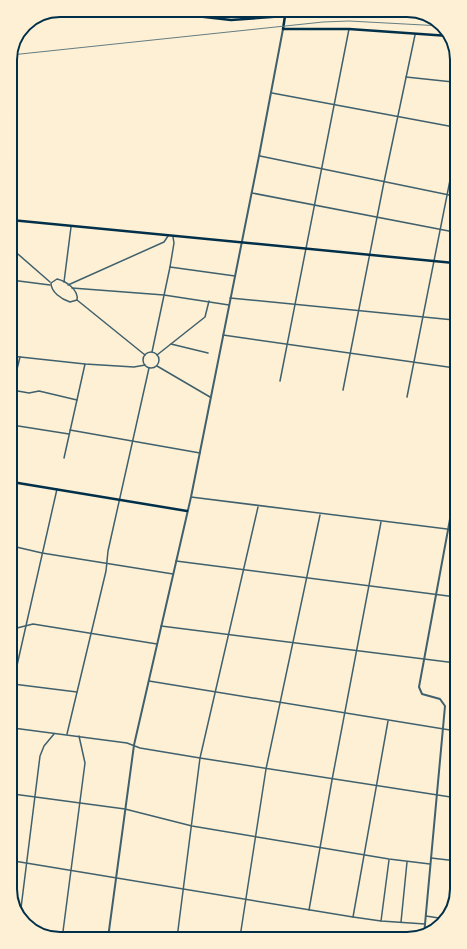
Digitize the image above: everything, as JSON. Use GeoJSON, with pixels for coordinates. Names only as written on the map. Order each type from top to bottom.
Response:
{"type":"FeatureCollection","features":[{"type":"Feature","properties":{"kind":"main road"},"geometry":{"type":"LineString","coordinates":[[209,17],[235,20],[272,17]]}},
{"type":"Feature","properties":{"kind":"main road"},"geometry":{"type":"LineString","coordinates":[[285,17],[283,29],[349,29],[442,36]]}},
{"type":"Feature","properties":{"kind":"main road"},"geometry":{"type":"LineString","coordinates":[[17,221],[450,263]]}},
{"type":"Feature","properties":{"kind":"main road"},"geometry":{"type":"LineString","coordinates":[[17,483],[188,511]]}},
{"type":"Feature","properties":{"kind":"street"},"geometry":{"type":"LineString","coordinates":[[109,932],[134,745],[191,497],[272,92],[283,29]]}},
{"type":"Feature","properties":{"kind":"street"},"geometry":{"type":"LineString","coordinates":[[280,381],[349,29]]}},
{"type":"Feature","properties":{"kind":"street"},"geometry":{"type":"LineString","coordinates":[[343,390],[360,310],[397,116],[416,34]]}},
{"type":"Feature","properties":{"kind":"street"},"geometry":{"type":"LineString","coordinates":[[406,77],[450,82]]}},
{"type":"Feature","properties":{"kind":"street"},"geometry":{"type":"LineString","coordinates":[[272,92],[450,126]]}},
{"type":"Feature","properties":{"kind":"street"},"geometry":{"type":"LineString","coordinates":[[259,156],[450,195]]}},
{"type":"Feature","properties":{"kind":"street"},"geometry":{"type":"LineString","coordinates":[[407,397],[450,179]]}},
{"type":"Feature","properties":{"kind":"street"},"geometry":{"type":"LineString","coordinates":[[252,193],[450,231]]}},
{"type":"Feature","properties":{"kind":"street"},"geometry":{"type":"LineString","coordinates":[[64,282],[72,226]]}},
{"type":"Feature","properties":{"kind":"street"},"geometry":{"type":"LineString","coordinates":[[68,286],[164,242],[168,236]]}},
{"type":"Feature","properties":{"kind":"street"},"geometry":{"type":"LineString","coordinates":[[152,352],[170,267],[174,243],[173,236]]}},
{"type":"Feature","properties":{"kind":"street"},"geometry":{"type":"LineString","coordinates":[[17,253],[51,284],[55,293],[64,300],[70,302],[77,300]]}},
{"type":"Feature","properties":{"kind":"street"},"geometry":{"type":"LineString","coordinates":[[170,267],[235,276]]}},
{"type":"Feature","properties":{"kind":"street"},"geometry":{"type":"LineString","coordinates":[[17,281],[51,284],[57,280],[64,282],[72,288],[164,295],[229,305]]}},
{"type":"Feature","properties":{"kind":"street"},"geometry":{"type":"LineString","coordinates":[[72,288],[76,293],[77,300],[145,355]]}},
{"type":"Feature","properties":{"kind":"street"},"geometry":{"type":"LineString","coordinates":[[230,298],[450,320]]}},
{"type":"Feature","properties":{"kind":"street"},"geometry":{"type":"LineString","coordinates":[[157,355],[205,317],[209,301]]}},
{"type":"Feature","properties":{"kind":"street"},"geometry":{"type":"LineString","coordinates":[[223,335],[450,367]]}},
{"type":"Feature","properties":{"kind":"street"},"geometry":{"type":"LineString","coordinates":[[171,344],[208,353]]}},
{"type":"Feature","properties":{"kind":"street"},"geometry":{"type":"LineString","coordinates":[[152,352],[157,355],[159,359],[157,366]]}},
{"type":"Feature","properties":{"kind":"street"},"geometry":{"type":"LineString","coordinates":[[149,368],[145,365],[143,360],[145,355],[152,352]]}},
{"type":"Feature","properties":{"kind":"street"},"geometry":{"type":"LineString","coordinates":[[17,357],[85,364],[134,367],[145,365]]}},
{"type":"Feature","properties":{"kind":"street"},"geometry":{"type":"LineString","coordinates":[[17,369],[20,357]]}},
{"type":"Feature","properties":{"kind":"street"},"geometry":{"type":"LineString","coordinates":[[64,458],[85,364]]}},
{"type":"Feature","properties":{"kind":"street"},"geometry":{"type":"LineString","coordinates":[[149,368],[157,366],[211,398]]}},
{"type":"Feature","properties":{"kind":"street"},"geometry":{"type":"LineString","coordinates":[[67,734],[91,633],[149,368]]}},
{"type":"Feature","properties":{"kind":"street"},"geometry":{"type":"LineString","coordinates":[[17,391],[29,393],[39,390],[77,400]]}},
{"type":"Feature","properties":{"kind":"street"},"geometry":{"type":"LineString","coordinates":[[17,426],[69,434]]}},
{"type":"Feature","properties":{"kind":"street"},"geometry":{"type":"LineString","coordinates":[[70,430],[200,453]]}},
{"type":"Feature","properties":{"kind":"street"},"geometry":{"type":"LineString","coordinates":[[17,664],[56,489]]}},
{"type":"Feature","properties":{"kind":"street"},"geometry":{"type":"LineString","coordinates":[[191,497],[320,515],[448,530]]}},
{"type":"Feature","properties":{"kind":"street"},"geometry":{"type":"LineString","coordinates":[[178,932],[200,758],[258,507]]}},
{"type":"Feature","properties":{"kind":"street"},"geometry":{"type":"LineString","coordinates":[[241,932],[266,769],[320,515]]}},
{"type":"Feature","properties":{"kind":"street"},"geometry":{"type":"LineString","coordinates":[[424,928],[444,704],[440,699],[425,696],[420,690],[424,659],[450,519]]}},
{"type":"Feature","properties":{"kind":"street"},"geometry":{"type":"LineString","coordinates":[[310,910],[344,714],[381,522]]}},
{"type":"Feature","properties":{"kind":"street"},"geometry":{"type":"LineString","coordinates":[[17,547],[42,553],[173,574]]}},
{"type":"Feature","properties":{"kind":"street"},"geometry":{"type":"LineString","coordinates":[[176,561],[450,596]]}},
{"type":"Feature","properties":{"kind":"street"},"geometry":{"type":"LineString","coordinates":[[17,627],[34,625],[157,644]]}},
{"type":"Feature","properties":{"kind":"street"},"geometry":{"type":"LineString","coordinates":[[161,626],[450,662]]}},
{"type":"Feature","properties":{"kind":"street"},"geometry":{"type":"LineString","coordinates":[[149,681],[280,704],[450,730]]}},
{"type":"Feature","properties":{"kind":"street"},"geometry":{"type":"LineString","coordinates":[[17,684],[76,692]]}},
{"type":"Feature","properties":{"kind":"street"},"geometry":{"type":"LineString","coordinates":[[353,917],[388,720]]}},
{"type":"Feature","properties":{"kind":"street"},"geometry":{"type":"LineString","coordinates":[[17,728],[127,742],[140,748],[375,787],[450,797]]}},
{"type":"Feature","properties":{"kind":"street"},"geometry":{"type":"LineString","coordinates":[[21,907],[42,750],[55,733]]}},
{"type":"Feature","properties":{"kind":"street"},"geometry":{"type":"LineString","coordinates":[[63,932],[85,758],[79,736]]}},
{"type":"Feature","properties":{"kind":"street"},"geometry":{"type":"LineString","coordinates":[[17,795],[125,809],[192,826],[407,862],[430,864]]}},
{"type":"Feature","properties":{"kind":"street"},"geometry":{"type":"LineString","coordinates":[[431,858],[450,860]]}},
{"type":"Feature","properties":{"kind":"street"},"geometry":{"type":"LineString","coordinates":[[381,922],[389,859]]}},
{"type":"Feature","properties":{"kind":"street"},"geometry":{"type":"LineString","coordinates":[[17,862],[381,922],[425,924]]}},
{"type":"Feature","properties":{"kind":"street"},"geometry":{"type":"LineString","coordinates":[[401,922],[407,862]]}},
{"type":"Feature","properties":{"kind":"street"},"geometry":{"type":"LineString","coordinates":[[426,916],[438,918]]}},
{"type":"Feature","properties":{"kind":"railway"},"geometry":{"type":"LineString","coordinates":[[18,54],[323,22],[349,21],[432,25]]}}]}
